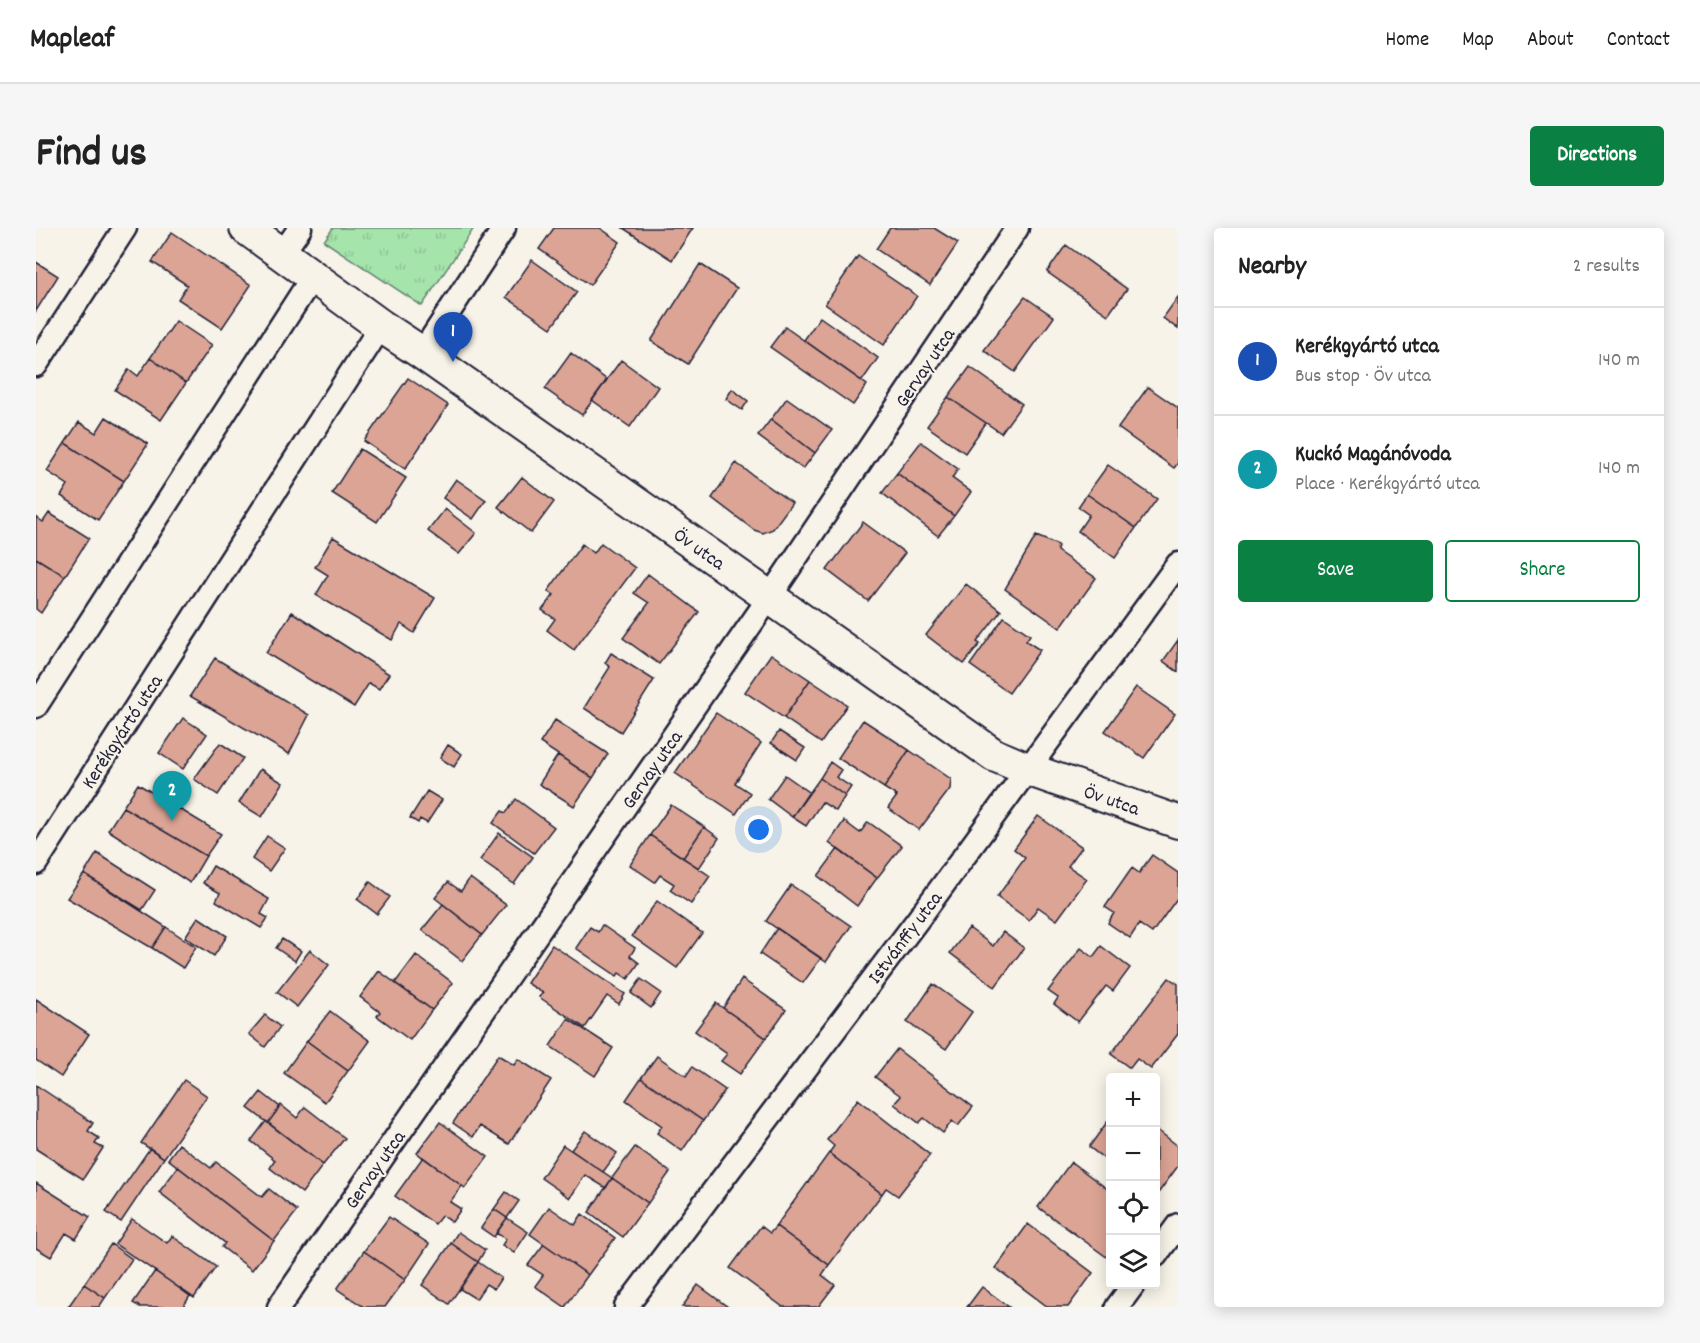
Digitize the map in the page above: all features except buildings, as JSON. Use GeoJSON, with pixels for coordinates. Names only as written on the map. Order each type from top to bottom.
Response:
{"type":"FeatureCollection","features":[{"type":"Feature","properties":{"kind":"street"},"geometry":{"type":"LineString","coordinates":[[36,365],[125,228]]}},
{"type":"Feature","properties":{"kind":"street","name":"Öv utca"},"geometry":{"type":"LineString","coordinates":[[246,228],[381,326],[422,352],[994,755],[1027,769],[1178,822]]}},
{"type":"Feature","properties":{"kind":"street"},"geometry":{"type":"LineString","coordinates":[[282,254],[300,228]]}},
{"type":"Feature","properties":{"kind":"street"},"geometry":{"type":"LineString","coordinates":[[422,352],[504,228]]}},
{"type":"Feature","properties":{"kind":"street","name":"Gervay utca"},"geometry":{"type":"LineString","coordinates":[[279,1307],[769,598],[1017,228]]}},
{"type":"Feature","properties":{"kind":"street"},"geometry":{"type":"LineString","coordinates":[[36,706],[314,276]]}},
{"type":"Feature","properties":{"kind":"street","name":"Kerékgyártó utca"},"geometry":{"type":"LineString","coordinates":[[36,863],[381,326]]}},
{"type":"Feature","properties":{"kind":"street","name":"Istvánffy utca"},"geometry":{"type":"LineString","coordinates":[[626,1307],[919,918],[1178,564]]}},
{"type":"Feature","properties":{"kind":"street"},"geometry":{"type":"LineString","coordinates":[[1160,1248],[1178,1225]]}},
{"type":"Feature","properties":{"kind":"street"},"geometry":{"type":"LineString","coordinates":[[1117,1307],[1130,1289]]}},
{"type":"Feature","properties":{"kind":"green space"},"geometry":{"type":"Polygon","coordinates":[[[333,228],[474,228],[422,306],[324,241],[333,228]]]}},
{"type":"Feature","properties":{"kind":"place","name":"Kerékgyártó utca"},"geometry":{"type":"Point","coordinates":[453,362]}},
{"type":"Feature","properties":{"kind":"place","name":"Kuckó Magánóvoda"},"geometry":{"type":"Point","coordinates":[172,821]}}]}
